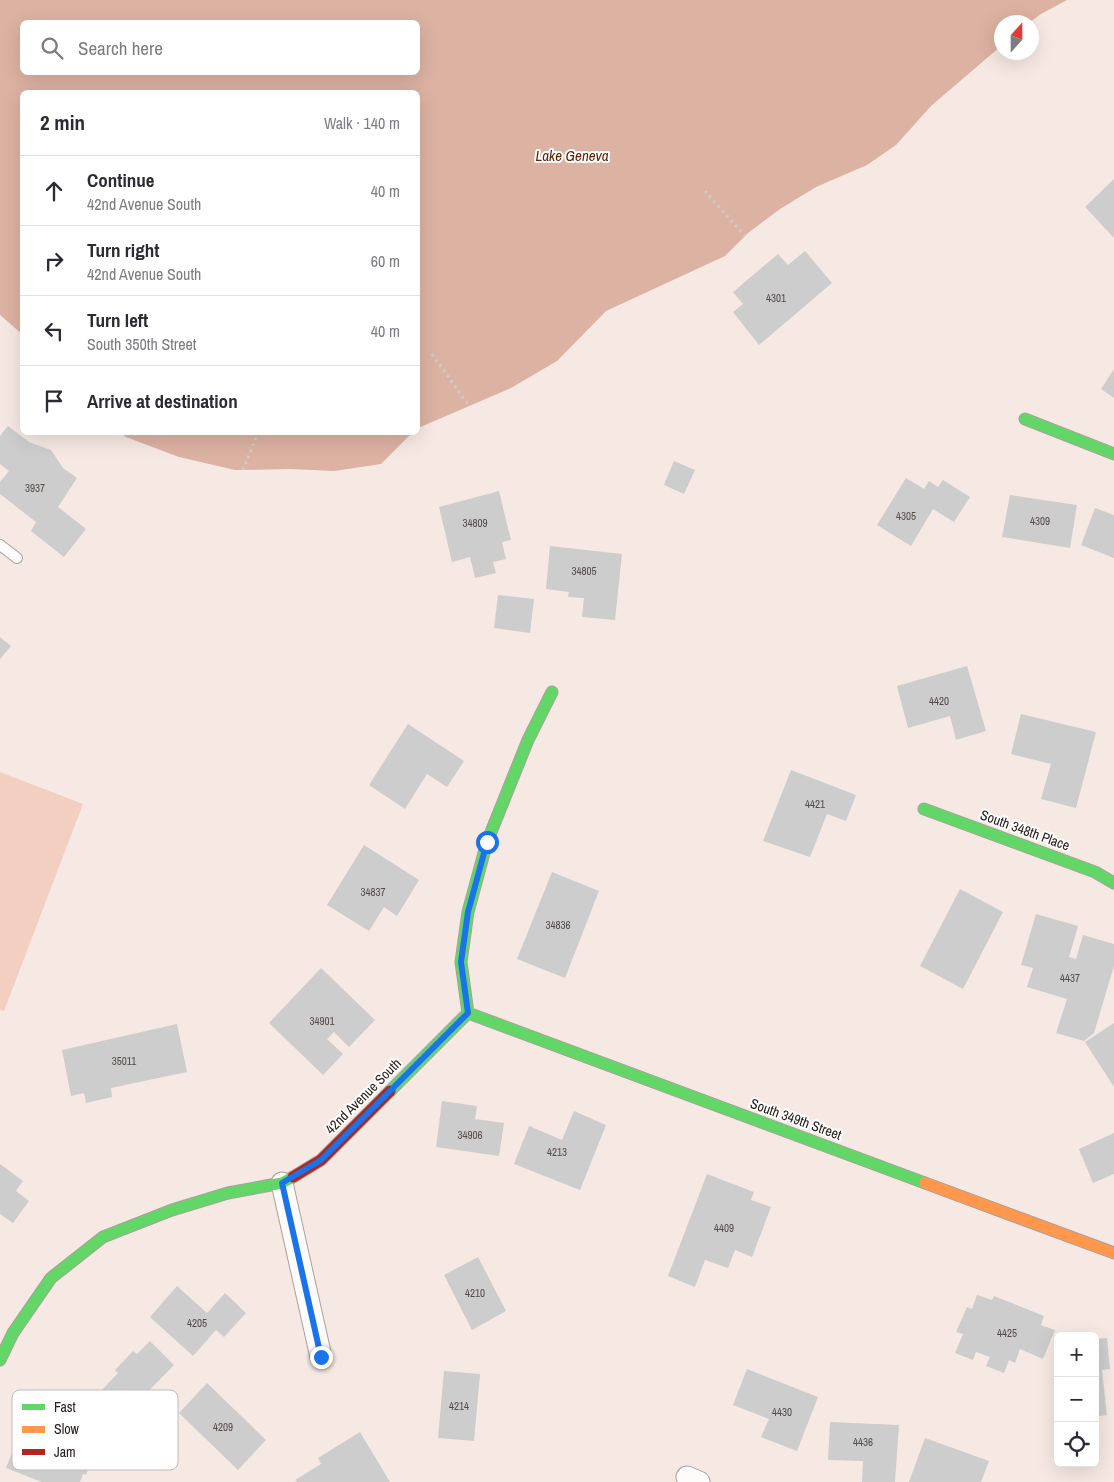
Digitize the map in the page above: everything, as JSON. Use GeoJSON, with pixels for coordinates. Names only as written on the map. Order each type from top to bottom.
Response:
{"type":"FeatureCollection","features":[{"type":"Feature","properties":{"kind":"street"},"geometry":{"type":"LineString","coordinates":[[1025,420],[1114,454]]}},
{"type":"Feature","properties":{"kind":"street"},"geometry":{"type":"LineString","coordinates":[[468,1013],[461,962],[468,912],[487,842],[528,740],[552,692]]}},
{"type":"Feature","properties":{"kind":"street","name":"South 348th Place"},"geometry":{"type":"LineString","coordinates":[[924,809],[1095,872],[1114,884]]}},
{"type":"Feature","properties":{"kind":"street","name":"42nd Avenue South"},"geometry":{"type":"LineString","coordinates":[[0,1360],[13,1333],[51,1278],[103,1237],[172,1210],[228,1193],[282,1183],[321,1160],[468,1013]]}},
{"type":"Feature","properties":{"kind":"street","name":"South 349th Street"},"geometry":{"type":"LineString","coordinates":[[468,1013],[1114,1253]]}},
{"type":"Feature","properties":{"kind":"street"},"geometry":{"type":"LineString","coordinates":[[282,1183],[321,1357]]}},
{"type":"Feature","properties":{"kind":"lane"},"geometry":{"type":"LineString","coordinates":[[0,545],[16,558]]}},
{"type":"Feature","properties":{"kind":"path"},"geometry":{"type":"LineString","coordinates":[[705,191],[745,236]]}},
{"type":"Feature","properties":{"kind":"path"},"geometry":{"type":"LineString","coordinates":[[432,354],[469,406]]}},
{"type":"Feature","properties":{"kind":"path"},"geometry":{"type":"LineString","coordinates":[[243,470],[257,435]]}},
{"type":"Feature","properties":{"kind":"shaded area"},"geometry":{"type":"Polygon","coordinates":[[[0,772],[83,804],[4,1011],[0,1010],[0,772]]]}},
{"type":"Feature","properties":{"kind":"water","name":"Lake Geneva"},"geometry":{"type":"Polygon","coordinates":[[[0,0],[1067,0],[1039,15],[994,15],[994,52],[931,106],[896,145],[867,165],[816,187],[780,209],[748,233],[725,256],[606,311],[557,361],[511,388],[420,427],[420,90],[20,90],[20,332],[0,315],[0,0]]]}},
{"type":"Feature","properties":{"kind":"water"},"geometry":{"type":"Polygon","coordinates":[[[124,435],[410,435],[381,464],[334,471],[291,469],[235,470],[179,457],[124,435]]]}},
{"type":"Feature","properties":{"kind":"building"},"geometry":{"type":"Polygon","coordinates":[[[1114,179],[1114,238],[1085,207],[1114,179]]]}},
{"type":"Feature","properties":{"kind":"building"},"geometry":{"type":"Polygon","coordinates":[[[805,251],[832,283],[759,345],[733,312],[743,304],[733,292],[778,254],[788,265],[805,251]]]}},
{"type":"Feature","properties":{"kind":"building"},"geometry":{"type":"Polygon","coordinates":[[[1114,369],[1114,398],[1101,389],[1114,369]]]}},
{"type":"Feature","properties":{"kind":"building"},"geometry":{"type":"Polygon","coordinates":[[[8,426],[29,442],[51,450],[63,468],[77,478],[58,507],[86,529],[64,557],[31,531],[36,522],[0,494],[0,482],[9,471],[0,464],[0,436],[8,426]]]}},
{"type":"Feature","properties":{"kind":"building"},"geometry":{"type":"Polygon","coordinates":[[[674,461],[695,470],[684,494],[664,485],[674,461]]]}},
{"type":"Feature","properties":{"kind":"building"},"geometry":{"type":"Polygon","coordinates":[[[906,478],[924,489],[929,481],[938,487],[943,480],[970,497],[954,522],[933,509],[911,546],[877,525],[906,478]]]}},
{"type":"Feature","properties":{"kind":"building"},"geometry":{"type":"Polygon","coordinates":[[[499,491],[511,540],[502,542],[506,559],[493,562],[496,573],[475,578],[470,557],[452,562],[439,507],[499,491]]]}},
{"type":"Feature","properties":{"kind":"building"},"geometry":{"type":"Polygon","coordinates":[[[1010,495],[1077,505],[1070,548],[1002,537],[1010,495]]]}},
{"type":"Feature","properties":{"kind":"building"},"geometry":{"type":"Polygon","coordinates":[[[1095,508],[1114,515],[1114,558],[1081,545],[1095,508]]]}},
{"type":"Feature","properties":{"kind":"building"},"geometry":{"type":"Polygon","coordinates":[[[550,546],[622,554],[615,620],[582,617],[584,598],[568,597],[569,592],[546,589],[550,546]]]}},
{"type":"Feature","properties":{"kind":"building"},"geometry":{"type":"Polygon","coordinates":[[[498,595],[534,599],[530,633],[494,628],[498,595]]]}},
{"type":"Feature","properties":{"kind":"building"},"geometry":{"type":"Polygon","coordinates":[[[0,637],[11,646],[0,659],[0,637]]]}},
{"type":"Feature","properties":{"kind":"building"},"geometry":{"type":"Polygon","coordinates":[[[967,666],[986,731],[956,740],[950,716],[908,728],[897,686],[967,666]]]}},
{"type":"Feature","properties":{"kind":"building"},"geometry":{"type":"Polygon","coordinates":[[[1021,714],[1096,732],[1076,808],[1041,799],[1051,764],[1011,754],[1021,714]]]}},
{"type":"Feature","properties":{"kind":"building"},"geometry":{"type":"Polygon","coordinates":[[[408,724],[464,761],[447,787],[427,774],[405,809],[369,785],[408,724]]]}},
{"type":"Feature","properties":{"kind":"building"},"geometry":{"type":"Polygon","coordinates":[[[791,770],[856,795],[846,821],[827,814],[810,857],[763,841],[791,770]]]}},
{"type":"Feature","properties":{"kind":"building"},"geometry":{"type":"Polygon","coordinates":[[[364,845],[419,880],[397,916],[384,907],[369,931],[327,905],[364,845]]]}},
{"type":"Feature","properties":{"kind":"building"},"geometry":{"type":"Polygon","coordinates":[[[552,872],[599,891],[565,978],[517,959],[552,872]]]}},
{"type":"Feature","properties":{"kind":"building"},"geometry":{"type":"Polygon","coordinates":[[[960,889],[1003,912],[963,989],[920,966],[960,889]]]}},
{"type":"Feature","properties":{"kind":"building"},"geometry":{"type":"Polygon","coordinates":[[[1036,914],[1078,926],[1069,957],[1076,959],[1083,935],[1114,944],[1114,966],[1094,1033],[1084,1041],[1056,1033],[1067,999],[1027,987],[1033,968],[1021,965],[1036,914]]]}},
{"type":"Feature","properties":{"kind":"building"},"geometry":{"type":"Polygon","coordinates":[[[321,968],[375,1020],[349,1047],[334,1032],[327,1039],[343,1054],[323,1075],[269,1023],[321,968]]]}},
{"type":"Feature","properties":{"kind":"building"},"geometry":{"type":"Polygon","coordinates":[[[1114,1023],[1114,1087],[1085,1042],[1114,1023]]]}},
{"type":"Feature","properties":{"kind":"building"},"geometry":{"type":"Polygon","coordinates":[[[177,1024],[187,1072],[111,1088],[112,1097],[86,1103],[84,1093],[71,1096],[62,1050],[177,1024]]]}},
{"type":"Feature","properties":{"kind":"building"},"geometry":{"type":"Polygon","coordinates":[[[442,1101],[477,1106],[475,1119],[504,1123],[499,1156],[436,1147],[442,1101]]]}},
{"type":"Feature","properties":{"kind":"building"},"geometry":{"type":"Polygon","coordinates":[[[574,1111],[606,1125],[580,1190],[514,1164],[529,1126],[562,1140],[574,1111]]]}},
{"type":"Feature","properties":{"kind":"building"},"geometry":{"type":"Polygon","coordinates":[[[1114,1133],[1114,1174],[1093,1183],[1079,1149],[1114,1133]]]}},
{"type":"Feature","properties":{"kind":"building"},"geometry":{"type":"Polygon","coordinates":[[[0,1164],[23,1181],[16,1191],[29,1201],[13,1223],[0,1214],[0,1164]]]}},
{"type":"Feature","properties":{"kind":"building"},"geometry":{"type":"Polygon","coordinates":[[[707,1174],[754,1192],[751,1200],[771,1207],[752,1257],[735,1250],[728,1268],[705,1260],[695,1287],[668,1276],[707,1174]]]}},
{"type":"Feature","properties":{"kind":"building"},"geometry":{"type":"Polygon","coordinates":[[[478,1257],[506,1311],[472,1330],[444,1275],[478,1257]]]}},
{"type":"Feature","properties":{"kind":"building"},"geometry":{"type":"Polygon","coordinates":[[[177,1286],[207,1313],[225,1293],[246,1313],[224,1337],[216,1330],[193,1356],[150,1317],[177,1286]]]}},
{"type":"Feature","properties":{"kind":"building"},"geometry":{"type":"Polygon","coordinates":[[[977,1295],[992,1300],[994,1296],[1044,1316],[1041,1325],[1055,1330],[1043,1359],[1020,1349],[1015,1363],[1009,1360],[1004,1373],[986,1366],[990,1357],[976,1352],[973,1360],[955,1353],[963,1334],[956,1332],[967,1307],[972,1309],[977,1295]]]}},
{"type":"Feature","properties":{"kind":"building"},"geometry":{"type":"Polygon","coordinates":[[[1107,1338],[1110,1369],[1102,1370],[1107,1415],[1099,1416],[1099,1377],[1099,1339],[1107,1338]]]}},
{"type":"Feature","properties":{"kind":"building"},"geometry":{"type":"Polygon","coordinates":[[[150,1341],[174,1365],[149,1390],[102,1390],[118,1373],[115,1370],[133,1351],[137,1354],[150,1341]]]}},
{"type":"Feature","properties":{"kind":"building"},"geometry":{"type":"Polygon","coordinates":[[[747,1369],[818,1397],[797,1451],[761,1437],[769,1419],[733,1405],[747,1369]]]}},
{"type":"Feature","properties":{"kind":"building"},"geometry":{"type":"Polygon","coordinates":[[[444,1371],[480,1374],[474,1441],[438,1438],[444,1371]]]}},
{"type":"Feature","properties":{"kind":"building"},"geometry":{"type":"Polygon","coordinates":[[[207,1383],[266,1440],[238,1470],[179,1413],[207,1383]]]}},
{"type":"Feature","properties":{"kind":"building"},"geometry":{"type":"Polygon","coordinates":[[[830,1422],[899,1425],[895,1482],[862,1482],[863,1461],[828,1460],[830,1422]]]}},
{"type":"Feature","properties":{"kind":"building"},"geometry":{"type":"Polygon","coordinates":[[[360,1432],[390,1482],[297,1482],[295,1480],[321,1464],[318,1458],[360,1432]]]}},
{"type":"Feature","properties":{"kind":"building"},"geometry":{"type":"Polygon","coordinates":[[[925,1438],[989,1461],[981,1482],[909,1482],[925,1438]]]}},
{"type":"Feature","properties":{"kind":"building"},"geometry":{"type":"Polygon","coordinates":[[[12,1452],[12,1470],[88,1470],[86,1475],[83,1474],[80,1482],[42,1482],[6,1468],[12,1452]]]}},
{"type":"Feature","properties":{"kind":"traffic: fast"},"geometry":{"type":"LineString","coordinates":[[1025,419],[1114,454]]}},
{"type":"Feature","properties":{"kind":"traffic: fast"},"geometry":{"type":"LineString","coordinates":[[390,1091],[468,1013],[461,962],[468,912],[487,842],[528,740],[552,692]]}},
{"type":"Feature","properties":{"kind":"traffic: fast"},"geometry":{"type":"LineString","coordinates":[[924,809],[1095,872],[1114,883]]}},
{"type":"Feature","properties":{"kind":"traffic: fast"},"geometry":{"type":"LineString","coordinates":[[468,1013],[925,1183]]}},
{"type":"Feature","properties":{"kind":"traffic: fast"},"geometry":{"type":"LineString","coordinates":[[0,1360],[13,1333],[51,1278],[103,1237],[172,1210],[228,1193],[282,1183],[293,1177]]}},
{"type":"Feature","properties":{"kind":"traffic: slow"},"geometry":{"type":"LineString","coordinates":[[925,1183],[1114,1253]]}},
{"type":"Feature","properties":{"kind":"traffic: jam"},"geometry":{"type":"LineString","coordinates":[[293,1177],[321,1160],[390,1091]]}},
{"type":"Feature","properties":{"kind":"route"},"geometry":{"type":"LineString","coordinates":[[321,1357],[282,1183],[321,1160],[468,1013],[461,962],[468,912],[487,842]]}}]}
